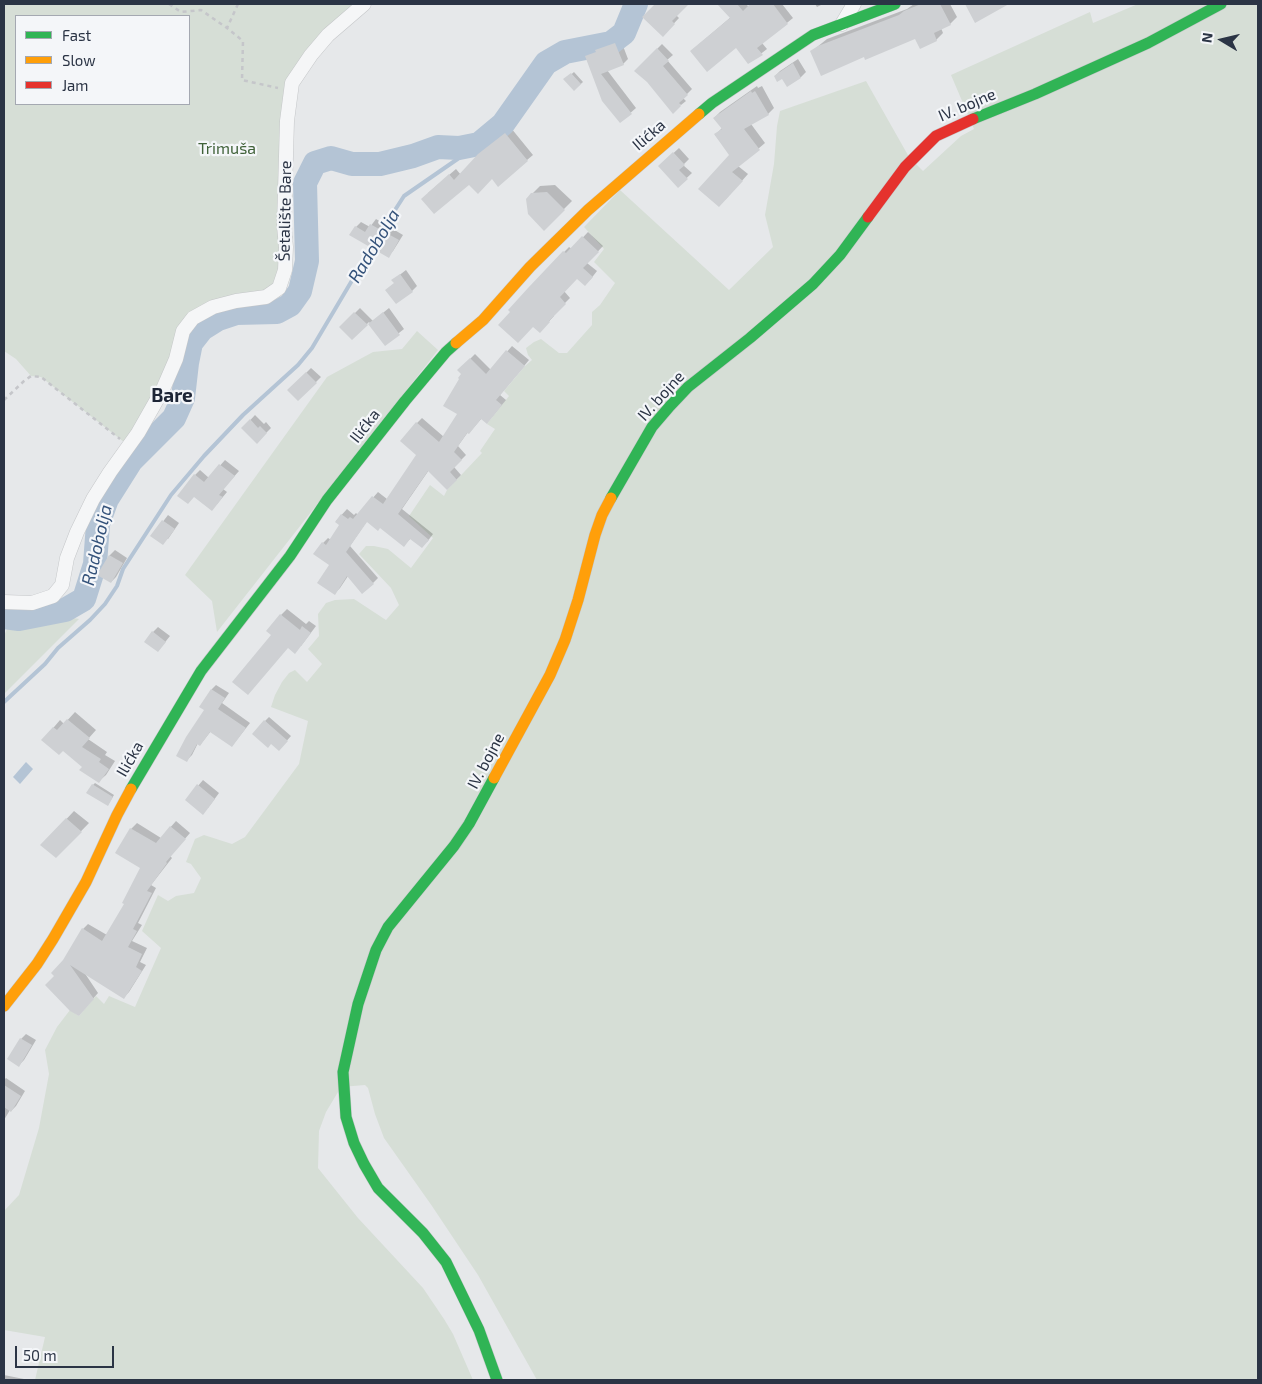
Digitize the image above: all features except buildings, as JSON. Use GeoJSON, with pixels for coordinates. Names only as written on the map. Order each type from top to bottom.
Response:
{"type":"FeatureCollection","features":[{"type":"Feature","properties":{"kind":"main road","name":"Ilićka"},"geometry":{"type":"LineString","coordinates":[[4,1006],[53,940],[86,882],[129,794],[202,671],[290,556],[327,500],[446,352],[483,320],[530,267],[588,210],[712,103],[813,36],[895,4]]}},
{"type":"Feature","properties":{"kind":"main road","name":"IV. bojne"},"geometry":{"type":"LineString","coordinates":[[497,1380],[479,1330],[446,1262],[423,1233],[378,1188],[364,1164],[354,1143],[346,1117],[343,1072],[358,1004],[376,950],[388,927],[454,846],[469,824],[550,675],[578,600],[595,534],[602,515],[652,427],[670,406],[688,387],[750,338],[813,284],[840,255],[905,167],[936,136],[962,123],[1036,94],[1148,43],[1221,4]]}},
{"type":"Feature","properties":{"kind":"street","name":"Šetalište Bare"},"geometry":{"type":"LineString","coordinates":[[4,602],[32,603],[53,596],[62,585],[67,558],[77,532],[97,492],[138,434],[163,389],[176,359],[184,331],[193,318],[213,307],[236,300],[266,296],[279,288],[284,270],[286,247],[284,226],[287,121],[292,83],[328,35],[364,4]]}},
{"type":"Feature","properties":{"kind":"street"},"geometry":{"type":"LineString","coordinates":[[842,24],[854,4]]}},
{"type":"Feature","properties":{"kind":"path"},"geometry":{"type":"LineString","coordinates":[[169,4],[181,12],[201,10],[243,40],[242,80],[275,87],[290,94]]}},
{"type":"Feature","properties":{"kind":"path"},"geometry":{"type":"LineString","coordinates":[[227,28],[238,4]]}},
{"type":"Feature","properties":{"kind":"path"},"geometry":{"type":"LineString","coordinates":[[4,400],[31,376],[41,377],[129,446]]}},
{"type":"Feature","properties":{"kind":"green space","name":"Trimuša"},"geometry":{"type":"Polygon","coordinates":[[[4,4],[364,4],[292,83],[279,288],[193,318],[129,446],[41,377],[31,376],[16,359],[4,351],[4,4]]]}},
{"type":"Feature","properties":{"kind":"green space"},"geometry":{"type":"Polygon","coordinates":[[[1138,4],[1258,4],[1258,1380],[537,1380],[478,1275],[384,1138],[368,1088],[365,1085],[341,1087],[326,1112],[319,1131],[318,1168],[358,1218],[423,1288],[453,1334],[473,1380],[35,1380],[45,1337],[4,1330],[4,1211],[19,1195],[39,1128],[49,1074],[45,1050],[57,1027],[70,1010],[79,1016],[96,996],[104,1004],[109,996],[135,1007],[161,948],[142,931],[158,895],[168,901],[176,896],[194,893],[201,878],[191,864],[186,862],[195,839],[204,835],[232,844],[245,837],[299,764],[308,721],[271,707],[275,695],[289,673],[295,670],[307,682],[322,664],[308,649],[319,636],[318,614],[326,603],[335,600],[354,599],[386,620],[399,605],[391,588],[359,554],[366,546],[388,549],[411,568],[433,538],[409,516],[430,485],[444,496],[447,490],[482,453],[480,451],[495,429],[487,424],[509,396],[504,391],[532,360],[526,348],[541,339],[559,353],[567,353],[592,325],[592,312],[600,305],[615,283],[594,262],[604,249],[584,227],[620,190],[729,290],[773,247],[765,215],[774,164],[780,111],[866,81],[909,157],[923,171],[961,136],[974,129],[951,75],[1090,12],[1093,23],[1138,4]]]}},
{"type":"Feature","properties":{"kind":"green space"},"geometry":{"type":"Polygon","coordinates":[[[417,331],[438,350],[217,632],[212,601],[185,575],[327,377],[373,352],[402,349],[417,331]]]}},
{"type":"Feature","properties":{"kind":"green space"},"geometry":{"type":"Polygon","coordinates":[[[62,616],[79,619],[4,694],[4,636],[9,624],[62,616]]]}},
{"type":"Feature","properties":{"kind":"water"},"geometry":{"type":"Polygon","coordinates":[[[26,762],[33,769],[20,784],[13,777],[26,762]]]}},
{"type":"Feature","properties":{"kind":"waterway","name":"Radobolja"},"geometry":{"type":"LineString","coordinates":[[4,617],[19,619],[65,610],[84,599],[95,564],[98,524],[107,499],[131,461],[174,418],[183,398],[191,343],[202,329],[218,319],[236,313],[277,312],[290,305],[300,291],[307,261],[305,183],[315,163],[331,158],[352,164],[380,164],[413,156],[438,147],[459,148],[479,144],[503,124],[546,63],[565,52],[611,43],[624,33],[636,4]]}},
{"type":"Feature","properties":{"kind":"waterway","name":"Radobolja"},"geometry":{"type":"LineString","coordinates":[[379,235],[404,196],[459,158],[471,146]]}},
{"type":"Feature","properties":{"kind":"waterway","name":"Radobolja"},"geometry":{"type":"LineString","coordinates":[[4,702],[105,604],[117,586],[123,569],[171,495],[204,456],[243,415],[298,365],[312,348],[373,245]]}},
{"type":"Feature","properties":{"kind":"traffic: fast"},"geometry":{"type":"LineString","coordinates":[[699,114],[712,103],[813,35],[895,4]]}},
{"type":"Feature","properties":{"kind":"traffic: fast"},"geometry":{"type":"LineString","coordinates":[[973,119],[1035,94],[1148,43],[1221,4]]}},
{"type":"Feature","properties":{"kind":"traffic: fast"},"geometry":{"type":"LineString","coordinates":[[611,498],[652,427],[670,406],[688,387],[750,338],[813,284],[840,255],[868,217]]}},
{"type":"Feature","properties":{"kind":"traffic: fast"},"geometry":{"type":"LineString","coordinates":[[131,789],[201,671],[290,556],[327,500],[405,401],[446,352],[456,343]]}},
{"type":"Feature","properties":{"kind":"traffic: fast"},"geometry":{"type":"LineString","coordinates":[[494,778],[469,824],[454,846],[388,927],[376,950],[358,1004],[343,1072],[346,1117],[354,1143],[364,1164],[378,1188],[423,1233],[446,1262],[479,1330],[497,1380]]}},
{"type":"Feature","properties":{"kind":"traffic: slow"},"geometry":{"type":"LineString","coordinates":[[456,343],[483,320],[530,267],[588,210],[699,114]]}},
{"type":"Feature","properties":{"kind":"traffic: slow"},"geometry":{"type":"LineString","coordinates":[[494,778],[550,675],[565,640],[578,600],[595,535],[602,515],[611,498]]}},
{"type":"Feature","properties":{"kind":"traffic: slow"},"geometry":{"type":"LineString","coordinates":[[4,1006],[37,964],[53,939],[86,882],[131,789]]}},
{"type":"Feature","properties":{"kind":"traffic: jam"},"geometry":{"type":"LineString","coordinates":[[868,217],[905,167],[936,136],[973,119]]}},
{"type":"Feature","properties":{"kind":"district","name":"Bare"},"geometry":{"type":"Point","coordinates":[172,396]}}]}
